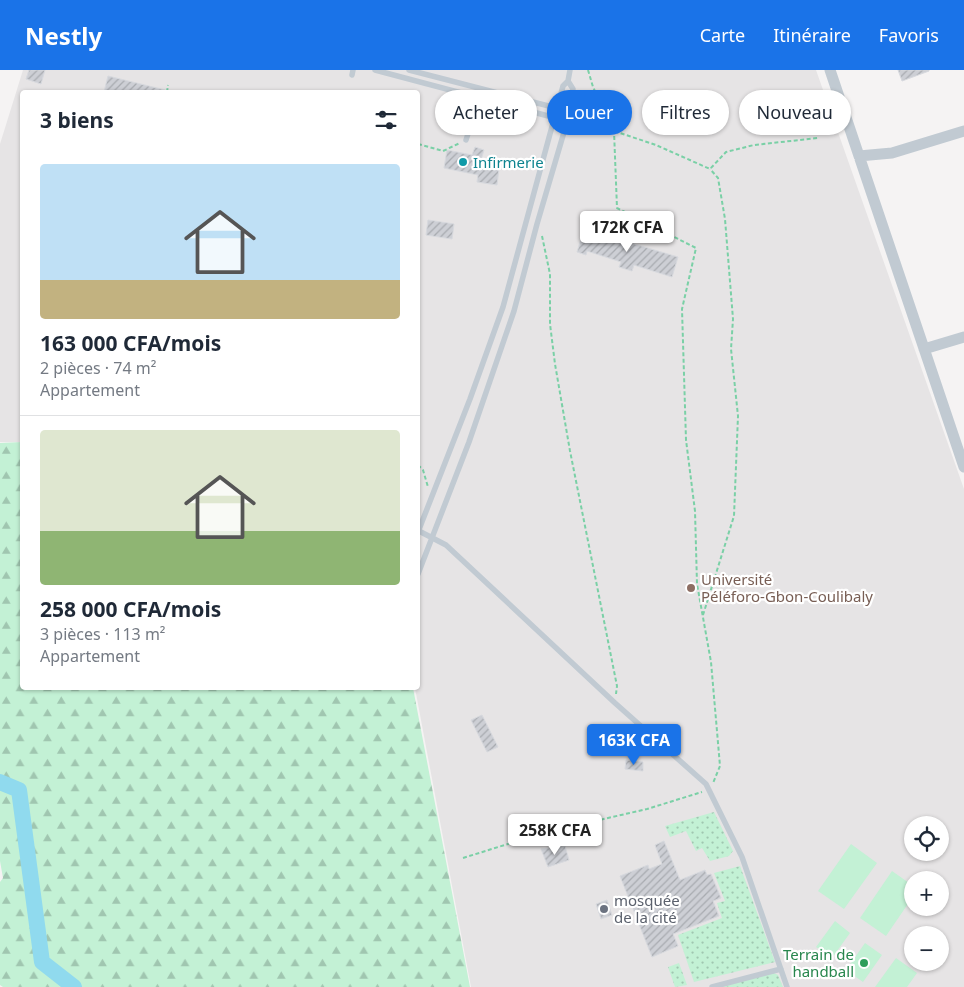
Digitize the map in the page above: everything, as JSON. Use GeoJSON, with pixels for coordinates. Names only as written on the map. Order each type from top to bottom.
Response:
{"type":"FeatureCollection","features":[{"type":"Feature","properties":{"kind":"street"},"geometry":{"type":"LineString","coordinates":[[830,70],[924,349],[960,446],[964,467]]}},
{"type":"Feature","properties":{"kind":"street"},"geometry":{"type":"LineString","coordinates":[[859,156],[892,153],[964,131]]}},
{"type":"Feature","properties":{"kind":"street"},"geometry":{"type":"LineString","coordinates":[[924,349],[964,337]]}},
{"type":"Feature","properties":{"kind":"lane"},"geometry":{"type":"LineString","coordinates":[[375,70],[447,90]]}},
{"type":"Feature","properties":{"kind":"lane"},"geometry":{"type":"LineString","coordinates":[[411,80],[411,70],[547,106]]}},
{"type":"Feature","properties":{"kind":"lane"},"geometry":{"type":"LineString","coordinates":[[562,90],[568,81],[570,70]]}},
{"type":"Feature","properties":{"kind":"lane"},"geometry":{"type":"LineString","coordinates":[[568,81],[573,90]]}},
{"type":"Feature","properties":{"kind":"lane"},"geometry":{"type":"LineString","coordinates":[[466,140],[468,135]]}},
{"type":"Feature","properties":{"kind":"lane"},"geometry":{"type":"LineString","coordinates":[[420,527],[470,399],[503,307],[551,135]]}},
{"type":"Feature","properties":{"kind":"lane"},"geometry":{"type":"LineString","coordinates":[[420,569],[469,442],[514,311],[563,135]]}},
{"type":"Feature","properties":{"kind":"lane"},"geometry":{"type":"LineString","coordinates":[[503,307],[514,311]]}},
{"type":"Feature","properties":{"kind":"lane"},"geometry":{"type":"LineString","coordinates":[[420,533],[433,537],[446,545],[615,703],[706,784],[742,857],[787,987]]}},
{"type":"Feature","properties":{"kind":"lane"},"geometry":{"type":"LineString","coordinates":[[712,987],[781,969]]}},
{"type":"Feature","properties":{"kind":"path"},"geometry":{"type":"LineString","coordinates":[[588,70],[594,90]]}},
{"type":"Feature","properties":{"kind":"path"},"geometry":{"type":"LineString","coordinates":[[167,90],[168,85]]}},
{"type":"Feature","properties":{"kind":"path"},"geometry":{"type":"LineString","coordinates":[[463,858],[543,833],[648,809],[708,790],[716,778],[720,766],[712,662],[697,584],[695,511],[686,440],[682,309],[696,248],[616,208],[614,135]]}},
{"type":"Feature","properties":{"kind":"path"},"geometry":{"type":"LineString","coordinates":[[626,135],[656,145],[710,169],[718,178],[725,219],[733,319],[731,349],[738,416],[734,516],[703,616]]}},
{"type":"Feature","properties":{"kind":"path"},"geometry":{"type":"LineString","coordinates":[[710,169],[726,152],[754,145],[818,138]]}},
{"type":"Feature","properties":{"kind":"path"},"geometry":{"type":"LineString","coordinates":[[420,145],[443,151],[466,140]]}},
{"type":"Feature","properties":{"kind":"path"},"geometry":{"type":"LineString","coordinates":[[537,224],[545,242],[550,274],[550,324],[570,450],[618,686],[615,703]]}},
{"type":"Feature","properties":{"kind":"path"},"geometry":{"type":"LineString","coordinates":[[420,467],[423,470],[431,499]]}},
{"type":"Feature","properties":{"kind":"shaded area","name":"Université Péléforo-Gbon-Coulibaly"},"geometry":{"type":"Polygon","coordinates":[[[23,70],[816,70],[823,90],[739,90],[739,135],[839,135],[964,489],[964,987],[471,987],[415,690],[420,690],[420,90],[20,90],[20,442],[0,442],[0,144],[23,70]]]}},
{"type":"Feature","properties":{"kind":"green space"},"geometry":{"type":"Polygon","coordinates":[[[20,442],[20,690],[413,690],[470,987],[3,987],[0,985],[0,882],[3,878],[0,861],[0,443],[20,442]]]}},
{"type":"Feature","properties":{"kind":"green space"},"geometry":{"type":"Polygon","coordinates":[[[714,812],[733,851],[729,856],[710,861],[702,848],[696,851],[686,831],[670,837],[665,826],[714,812]]]}},
{"type":"Feature","properties":{"kind":"green space"},"geometry":{"type":"Polygon","coordinates":[[[851,844],[877,863],[844,909],[818,891],[851,844]]]}},
{"type":"Feature","properties":{"kind":"green space"},"geometry":{"type":"Polygon","coordinates":[[[740,866],[775,962],[694,982],[678,935],[722,918],[717,903],[725,901],[714,873],[740,866]]]}},
{"type":"Feature","properties":{"kind":"green space"},"geometry":{"type":"Polygon","coordinates":[[[892,871],[904,879],[904,910],[886,936],[860,918],[892,871]]]}},
{"type":"Feature","properties":{"kind":"green space","name":"Terrain de handball"},"geometry":{"type":"Polygon","coordinates":[[[835,921],[850,933],[832,958],[816,947],[835,921]]]}},
{"type":"Feature","properties":{"kind":"green space","name":"Terrain de handball"},"geometry":{"type":"Polygon","coordinates":[[[865,943],[882,955],[863,982],[846,970],[865,943]]]}},
{"type":"Feature","properties":{"kind":"green space"},"geometry":{"type":"Polygon","coordinates":[[[896,958],[904,964],[904,971],[914,971],[917,973],[907,987],[875,987],[896,958]]]}},
{"type":"Feature","properties":{"kind":"green space"},"geometry":{"type":"Polygon","coordinates":[[[679,963],[687,985],[675,987],[668,967],[679,963]]]}},
{"type":"Feature","properties":{"kind":"green space"},"geometry":{"type":"Polygon","coordinates":[[[774,973],[778,975],[783,987],[720,987],[774,973]]]}},
{"type":"Feature","properties":{"kind":"building"},"geometry":{"type":"Polygon","coordinates":[[[29,70],[45,70],[41,84],[26,79],[29,70]]]}},
{"type":"Feature","properties":{"kind":"building"},"geometry":{"type":"Polygon","coordinates":[[[898,70],[929,70],[929,71],[902,81],[898,70]]]}},
{"type":"Feature","properties":{"kind":"building"},"geometry":{"type":"Polygon","coordinates":[[[108,76],[165,90],[104,90],[108,76]]]}},
{"type":"Feature","properties":{"kind":"building","name":"Infirmerie"},"geometry":{"type":"Polygon","coordinates":[[[475,147],[484,150],[479,166],[499,169],[497,185],[477,182],[478,175],[444,168],[447,150],[472,155],[475,147]]]}},
{"type":"Feature","properties":{"kind":"building"},"geometry":{"type":"Polygon","coordinates":[[[428,220],[454,224],[452,239],[426,235],[428,220]]]}},
{"type":"Feature","properties":{"kind":"building"},"geometry":{"type":"Polygon","coordinates":[[[584,229],[678,257],[672,277],[634,265],[632,271],[619,267],[621,262],[587,251],[586,255],[577,252],[584,229]]]}},
{"type":"Feature","properties":{"kind":"building"},"geometry":{"type":"Polygon","coordinates":[[[482,715],[498,747],[487,752],[471,720],[482,715]]]}},
{"type":"Feature","properties":{"kind":"building"},"geometry":{"type":"Polygon","coordinates":[[[626,760],[643,762],[643,771],[625,769],[626,760]]]}},
{"type":"Feature","properties":{"kind":"building"},"geometry":{"type":"Polygon","coordinates":[[[664,841],[680,880],[705,870],[707,875],[711,874],[721,898],[713,901],[719,916],[673,934],[678,946],[652,957],[620,876],[648,865],[649,869],[662,864],[655,845],[664,841]]]}},
{"type":"Feature","properties":{"kind":"building"},"geometry":{"type":"Polygon","coordinates":[[[565,846],[569,860],[548,867],[541,849],[565,846]]]}},
{"type":"Feature","properties":{"kind":"building","name":"mosquée de la cité"},"geometry":{"type":"Polygon","coordinates":[[[607,900],[612,915],[601,919],[596,904],[607,900]]]}},
{"type":"Feature","properties":{"kind":"waterway"},"geometry":{"type":"LineString","coordinates":[[0,782],[19,790],[42,962],[74,987]]}},
{"type":"Feature","properties":{"kind":"place","name":"Infirmerie"},"geometry":{"type":"Point","coordinates":[463,162]}},
{"type":"Feature","properties":{"kind":"place","name":"Université Péléforo-Gbon-Coulibaly"},"geometry":{"type":"Point","coordinates":[691,588]}},
{"type":"Feature","properties":{"kind":"place","name":"mosquée de la cité"},"geometry":{"type":"Point","coordinates":[604,909]}},
{"type":"Feature","properties":{"kind":"place","name":"Terrain de handball"},"geometry":{"type":"Point","coordinates":[864,963]}}]}
